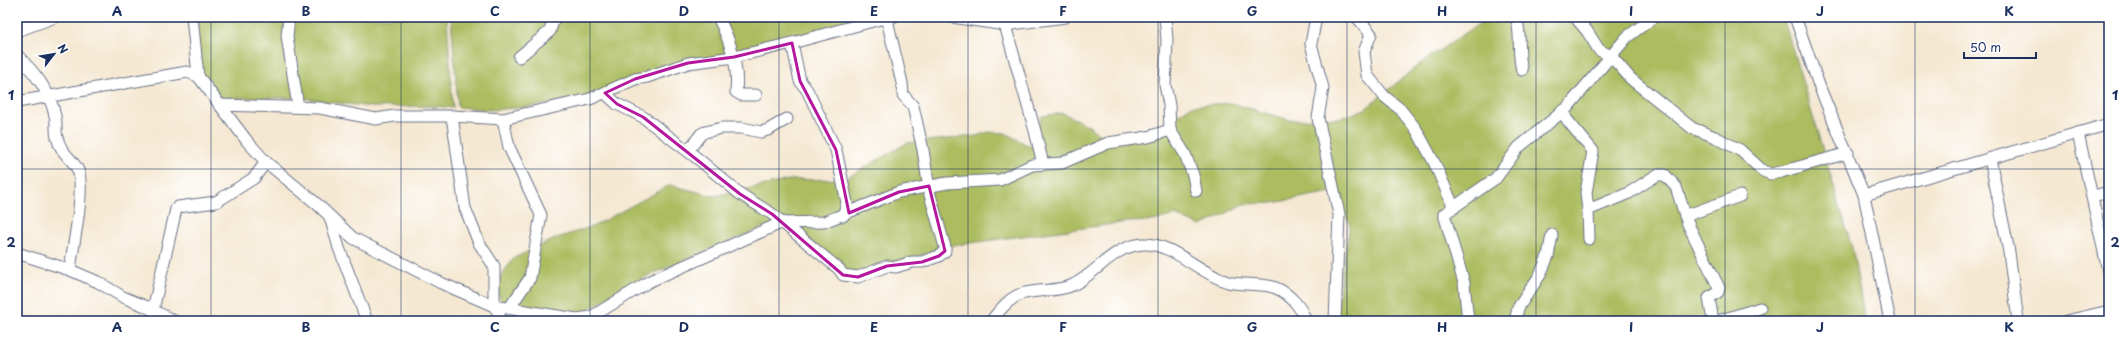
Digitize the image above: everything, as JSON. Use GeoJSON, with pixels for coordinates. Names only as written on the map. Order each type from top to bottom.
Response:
{"type":"FeatureCollection","features":[{"type":"Feature","properties":{"kind":"street"},"geometry":{"type":"LineString","coordinates":[[20,17],[20,30],[55,17]]}},
{"type":"Feature","properties":{"kind":"street"},"geometry":{"type":"LineString","coordinates":[[192,17],[198,76],[219,105],[266,162],[317,204],[353,238],[441,283],[494,306],[510,307],[577,319],[595,319],[650,281],[781,223],[824,222],[843,216],[899,192],[929,186],[1000,180],[1032,165],[1062,163],[1108,143],[1148,137],[1170,130]]}},
{"type":"Feature","properties":{"kind":"street"},"geometry":{"type":"LineString","coordinates":[[289,17],[287,36],[298,107]]}},
{"type":"Feature","properties":{"kind":"street"},"geometry":{"type":"LineString","coordinates":[[518,57],[550,31],[554,17]]}},
{"type":"Feature","properties":{"kind":"street"},"geometry":{"type":"LineString","coordinates":[[718,17],[730,40],[737,76],[736,92],[741,95],[756,95]]}},
{"type":"Feature","properties":{"kind":"street"},"geometry":{"type":"LineString","coordinates":[[219,105],[320,108],[376,119],[395,116],[452,116],[503,119],[572,104],[605,93],[635,79],[647,77],[688,63],[734,57],[887,17],[903,95],[913,106],[930,195],[945,251],[939,256],[922,262],[912,262],[896,267],[887,266],[858,277],[847,277],[772,214],[740,194],[688,151],[643,117],[616,104],[605,93]]}},
{"type":"Feature","properties":{"kind":"street"},"geometry":{"type":"LineString","coordinates":[[952,17],[1005,25],[1065,17]]}},
{"type":"Feature","properties":{"kind":"street"},"geometry":{"type":"LineString","coordinates":[[1164,17],[1168,40],[1165,85],[1169,105],[1170,130],[1185,154],[1193,175],[1196,191]]}},
{"type":"Feature","properties":{"kind":"street"},"geometry":{"type":"LineString","coordinates":[[1316,17],[1311,44],[1323,88],[1318,118],[1339,214],[1335,321]]}},
{"type":"Feature","properties":{"kind":"street"},"geometry":{"type":"LineString","coordinates":[[1357,17],[1371,34],[1364,52],[1367,75],[1384,96],[1400,109],[1416,129],[1435,164],[1454,208]]}},
{"type":"Feature","properties":{"kind":"street"},"geometry":{"type":"LineString","coordinates":[[1516,17],[1520,31],[1520,60],[1522,70]]}},
{"type":"Feature","properties":{"kind":"street"},"geometry":{"type":"LineString","coordinates":[[1574,17],[1587,30],[1599,50],[1611,56],[1631,79],[1692,128],[1715,137],[1740,150],[1763,171],[1771,174],[1848,153]]}},
{"type":"Feature","properties":{"kind":"street"},"geometry":{"type":"LineString","coordinates":[[1468,321],[1464,283],[1444,214],[1496,178],[1519,147],[1567,108],[1627,37],[1654,17]]}},
{"type":"Feature","properties":{"kind":"street"},"geometry":{"type":"LineString","coordinates":[[1795,17],[1820,88],[1864,195],[1890,321]]}},
{"type":"Feature","properties":{"kind":"street"},"geometry":{"type":"LineString","coordinates":[[1005,25],[1035,130],[1043,164]]}},
{"type":"Feature","properties":{"kind":"street"},"geometry":{"type":"LineString","coordinates":[[792,43],[800,82],[810,95],[836,150],[847,203],[843,216]]}},
{"type":"Feature","properties":{"kind":"street"},"geometry":{"type":"LineString","coordinates":[[17,55],[38,77],[49,96],[55,116],[56,137],[59,146],[64,155],[77,168],[79,174],[80,195],[70,270]]}},
{"type":"Feature","properties":{"kind":"street"},"geometry":{"type":"LineString","coordinates":[[17,102],[187,72],[198,76]]}},
{"type":"Feature","properties":{"kind":"street"},"geometry":{"type":"LineString","coordinates":[[1562,111],[1568,121],[1589,144],[1592,150],[1586,193],[1589,238]]}},
{"type":"Feature","properties":{"kind":"street"},"geometry":{"type":"LineString","coordinates":[[452,116],[468,219],[479,243],[494,266],[494,306],[499,312],[500,321]]}},
{"type":"Feature","properties":{"kind":"street"},"geometry":{"type":"LineString","coordinates":[[503,119],[509,147],[541,215],[530,278],[510,307]]}},
{"type":"Feature","properties":{"kind":"street"},"geometry":{"type":"LineString","coordinates":[[688,151],[701,134],[705,132],[722,128],[742,128],[761,132],[768,130],[787,119]]}},
{"type":"Feature","properties":{"kind":"street"},"geometry":{"type":"LineString","coordinates":[[1864,195],[2109,124]]}},
{"type":"Feature","properties":{"kind":"street"},"geometry":{"type":"LineString","coordinates":[[2078,133],[2109,274]]}},
{"type":"Feature","properties":{"kind":"street"},"geometry":{"type":"LineString","coordinates":[[1990,159],[2009,252],[2018,321]]}},
{"type":"Feature","properties":{"kind":"street"},"geometry":{"type":"LineString","coordinates":[[154,310],[176,209],[216,202],[254,178],[266,162]]}},
{"type":"Feature","properties":{"kind":"street"},"geometry":{"type":"LineString","coordinates":[[1588,210],[1628,194],[1650,178],[1661,174],[1665,175],[1676,187],[1685,216],[1719,288],[1718,292],[1709,298],[1713,321]]}},
{"type":"Feature","properties":{"kind":"street"},"geometry":{"type":"LineString","coordinates":[[2093,196],[2109,192]]}},
{"type":"Feature","properties":{"kind":"street"},"geometry":{"type":"LineString","coordinates":[[1685,216],[1740,196]]}},
{"type":"Feature","properties":{"kind":"street"},"geometry":{"type":"LineString","coordinates":[[330,217],[339,248],[367,321]]}},
{"type":"Feature","properties":{"kind":"street"},"geometry":{"type":"LineString","coordinates":[[1515,321],[1518,308],[1540,275],[1548,256],[1552,235]]}},
{"type":"Feature","properties":{"kind":"street"},"geometry":{"type":"LineString","coordinates":[[991,321],[1004,304],[1024,293],[1050,291],[1072,286],[1088,276],[1107,258],[1125,248],[1143,244],[1161,246],[1207,274],[1230,282],[1276,288],[1292,298],[1303,313],[1306,321]]}},
{"type":"Feature","properties":{"kind":"street"},"geometry":{"type":"LineString","coordinates":[[17,253],[70,270],[174,321]]}},
{"type":"Feature","properties":{"kind":"street"},"geometry":{"type":"LineString","coordinates":[[1718,321],[1760,308]]}},
{"type":"Feature","properties":{"kind":"street"},"geometry":{"type":"LineString","coordinates":[[2066,321],[2109,312]]}},
{"type":"Feature","properties":{"kind":"highlighted area"},"geometry":{"type":"Polygon","coordinates":[[[792,43],[800,81],[836,150],[849,213],[899,192],[929,186],[945,247],[945,251],[939,256],[922,262],[887,266],[858,277],[843,275],[772,214],[740,194],[643,117],[617,104],[605,93],[635,79],[688,63],[734,57],[792,43]]]}},
{"type":"Feature","properties":{"kind":"green space"},"geometry":{"type":"Polygon","coordinates":[[[193,17],[447,17],[453,108],[435,106],[371,107],[301,98],[222,98],[211,89],[200,72],[193,17]]]}},
{"type":"Feature","properties":{"kind":"green space"},"geometry":{"type":"Polygon","coordinates":[[[451,17],[882,17],[761,48],[578,100],[528,107],[490,110],[458,107],[451,17]]]}},
{"type":"Feature","properties":{"kind":"green space"},"geometry":{"type":"Polygon","coordinates":[[[1489,17],[1783,17],[1852,247],[1865,321],[1338,321],[1337,308],[1350,223],[1331,192],[1273,203],[1244,204],[1201,226],[1175,215],[1153,221],[1128,222],[955,245],[860,274],[847,274],[786,218],[647,276],[578,315],[515,306],[501,301],[498,293],[499,278],[514,258],[557,238],[594,226],[670,185],[714,196],[789,180],[845,179],[907,143],[976,136],[988,132],[1005,133],[1031,147],[1042,116],[1063,113],[1089,126],[1103,138],[1157,129],[1191,106],[1213,104],[1231,103],[1290,120],[1341,118],[1365,109],[1421,63],[1489,17]]]}}]}
